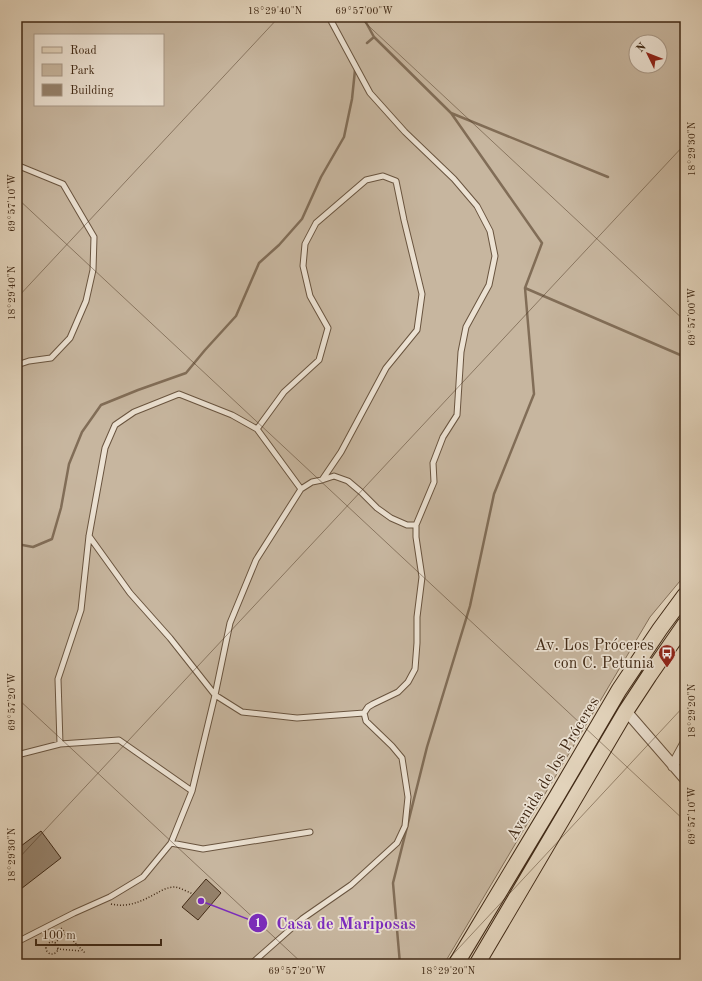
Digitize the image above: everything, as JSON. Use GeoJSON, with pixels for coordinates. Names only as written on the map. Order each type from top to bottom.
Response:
{"type":"FeatureCollection","features":[{"type":"Feature","properties":{"kind":"main road","name":"Avenida de los Próceres"},"geometry":{"type":"LineString","coordinates":[[456,964],[619,690],[685,595]]}},
{"type":"Feature","properties":{"kind":"main road"},"geometry":{"type":"LineString","coordinates":[[477,964],[626,711],[685,624]]}},
{"type":"Feature","properties":{"kind":"street"},"geometry":{"type":"LineString","coordinates":[[626,711],[685,779]]}},
{"type":"Feature","properties":{"kind":"street"},"geometry":{"type":"LineString","coordinates":[[673,766],[685,744]]}},
{"type":"Feature","properties":{"kind":"lane"},"geometry":{"type":"LineString","coordinates":[[251,964],[302,919],[351,885],[397,843],[405,826],[408,796],[402,758],[392,746],[366,721],[364,713],[368,707],[398,692],[408,682],[415,669],[417,617],[422,577],[416,537],[416,525],[434,482],[433,463],[443,437],[458,415],[461,352],[466,327],[488,284],[495,256],[490,231],[477,206],[454,179],[404,132],[370,93],[329,17]]}},
{"type":"Feature","properties":{"kind":"lane"},"geometry":{"type":"LineString","coordinates":[[17,166],[63,184],[94,237],[93,270],[86,301],[70,338],[51,358],[29,361],[17,365]]}},
{"type":"Feature","properties":{"kind":"lane"},"geometry":{"type":"LineString","coordinates":[[257,429],[284,392],[319,360],[328,328],[310,296],[303,266],[305,244],[316,223],[366,180],[383,176],[396,181],[422,294],[417,330],[386,368],[341,452],[322,480]]}},
{"type":"Feature","properties":{"kind":"lane"},"geometry":{"type":"LineString","coordinates":[[60,744],[58,679],[81,610],[88,536],[105,448],[115,425],[134,412],[179,394],[232,415],[257,429],[301,489]]}},
{"type":"Feature","properties":{"kind":"lane"},"geometry":{"type":"LineString","coordinates":[[17,942],[55,922],[110,897],[143,877],[171,843],[192,791],[215,695],[230,623],[256,560],[301,489],[312,482],[334,476],[348,481],[377,508],[391,518],[407,525],[416,525]]}},
{"type":"Feature","properties":{"kind":"lane"},"geometry":{"type":"LineString","coordinates":[[88,536],[130,593],[170,638],[215,695],[242,712],[297,718],[364,713]]}},
{"type":"Feature","properties":{"kind":"lane"},"geometry":{"type":"LineString","coordinates":[[17,754],[60,744],[119,740],[192,791]]}},
{"type":"Feature","properties":{"kind":"lane"},"geometry":{"type":"LineString","coordinates":[[171,843],[203,849],[310,832]]}},
{"type":"Feature","properties":{"kind":"path"},"geometry":{"type":"LineString","coordinates":[[102,900],[119,906],[127,905],[143,900],[166,888],[175,887],[193,894]]}},
{"type":"Feature","properties":{"kind":"path"},"geometry":{"type":"LineString","coordinates":[[55,922],[85,953]]}},
{"type":"Feature","properties":{"kind":"path"},"geometry":{"type":"LineString","coordinates":[[55,943],[65,932]]}},
{"type":"Feature","properties":{"kind":"path"},"geometry":{"type":"LineString","coordinates":[[55,943],[48,943],[46,945],[46,950],[48,953],[52,954],[56,952],[57,949]]}},
{"type":"Feature","properties":{"kind":"path"},"geometry":{"type":"LineString","coordinates":[[55,943],[57,945],[57,949]]}},
{"type":"Feature","properties":{"kind":"path"},"geometry":{"type":"LineString","coordinates":[[57,949],[83,951]]}},
{"type":"Feature","properties":{"kind":"green space"},"geometry":{"type":"Polygon","coordinates":[[[17,17],[670,17],[685,23],[685,575],[650,617],[444,964],[17,964],[17,17]]]}},
{"type":"Feature","properties":{"kind":"building"},"geometry":{"type":"Polygon","coordinates":[[[41,831],[61,858],[17,892],[17,849],[41,831]]]}},
{"type":"Feature","properties":{"kind":"building"},"geometry":{"type":"Polygon","coordinates":[[[206,879],[221,893],[198,920],[182,907],[206,879]]]}},
{"type":"Feature","properties":{"kind":"waterway"},"geometry":{"type":"LineString","coordinates":[[363,17],[374,37],[451,113],[542,243],[525,288],[685,357]]}},
{"type":"Feature","properties":{"kind":"waterway"},"geometry":{"type":"LineString","coordinates":[[367,43],[374,37]]}},
{"type":"Feature","properties":{"kind":"waterway"},"geometry":{"type":"LineString","coordinates":[[17,544],[33,547],[52,539],[61,508],[69,464],[82,432],[101,405],[186,373],[236,316],[259,263],[279,245],[302,219],[321,177],[344,137],[352,99],[355,70]]}},
{"type":"Feature","properties":{"kind":"waterway"},"geometry":{"type":"LineString","coordinates":[[451,113],[608,177]]}},
{"type":"Feature","properties":{"kind":"waterway"},"geometry":{"type":"LineString","coordinates":[[400,964],[393,883],[427,747],[470,606],[494,494],[534,394],[525,288]]}},
{"type":"Feature","properties":{"kind":"place","name":"Av. Los Próceres con C. Petunia"},"geometry":{"type":"Point","coordinates":[667,668]}},
{"type":"Feature","properties":{"kind":"place","name":"Casa de Mariposas"},"geometry":{"type":"Point","coordinates":[201,901]}}]}
